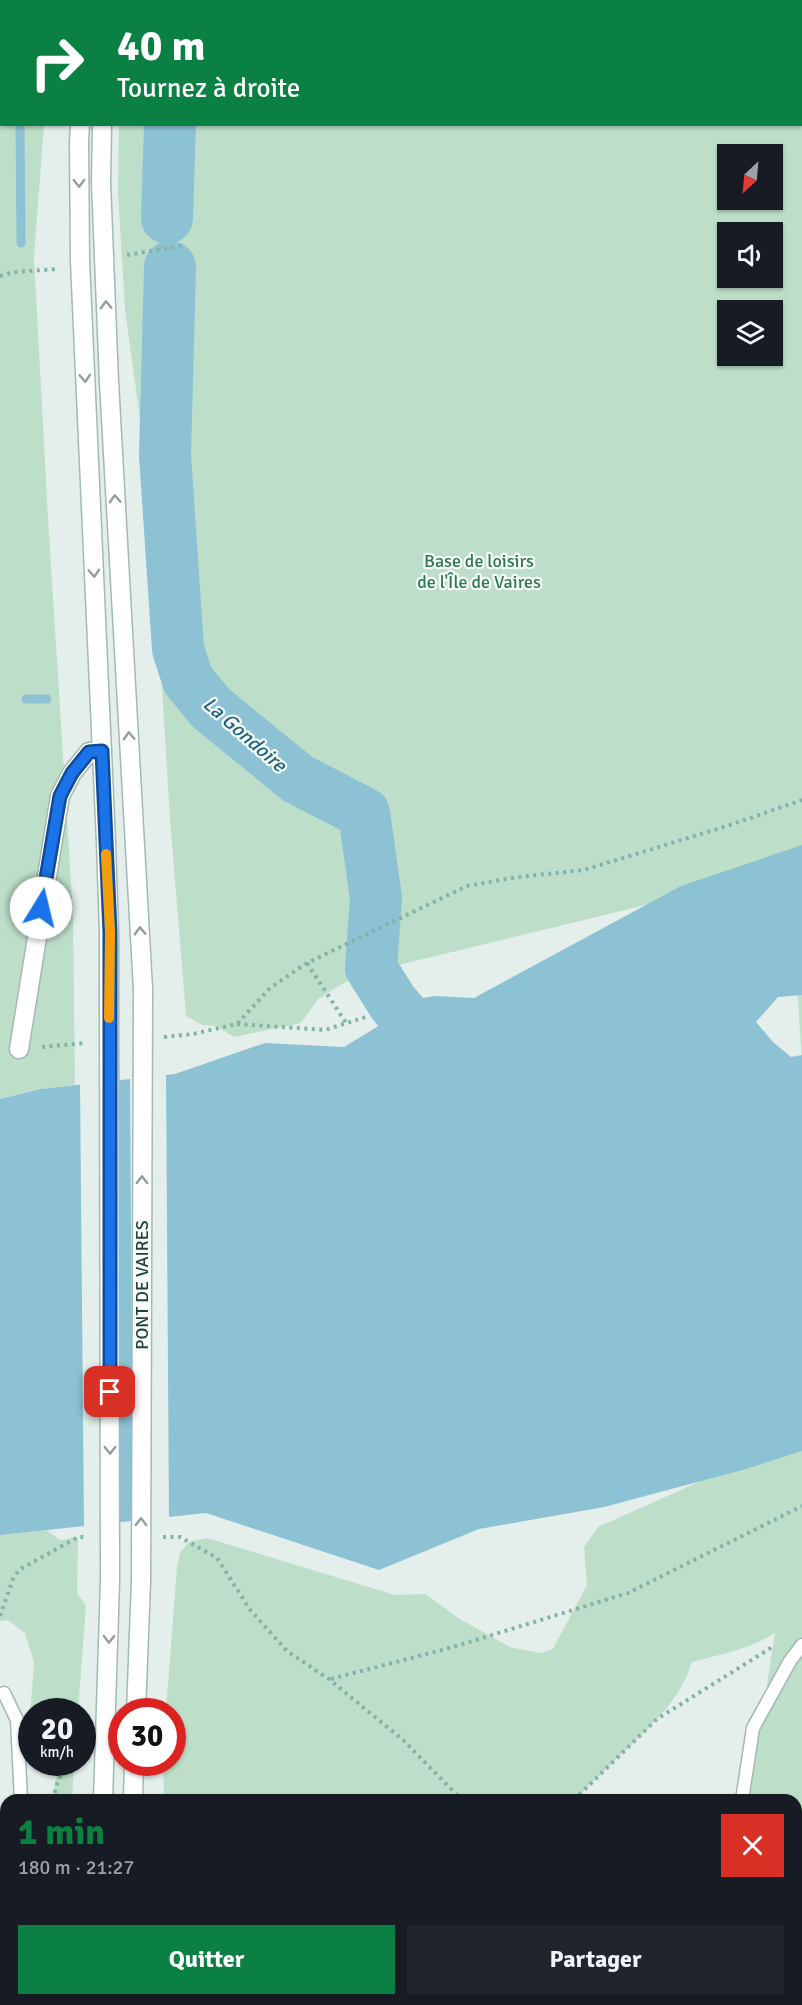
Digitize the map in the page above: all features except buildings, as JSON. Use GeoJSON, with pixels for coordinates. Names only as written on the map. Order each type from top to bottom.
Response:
{"type":"FeatureCollection","features":[{"type":"Feature","properties":{"kind":"main road","name":"PONT DE VAIRES"},"geometry":{"type":"LineString","coordinates":[[80,126],[80,261],[110,932],[110,1581],[103,1794]]}},
{"type":"Feature","properties":{"kind":"main road","name":"PONT DE VAIRES"},"geometry":{"type":"LineString","coordinates":[[102,126],[101,182],[109,382],[143,989],[141,1581],[137,1698]]}},
{"type":"Feature","properties":{"kind":"main road"},"geometry":{"type":"LineString","coordinates":[[19,1049],[60,796],[72,773],[89,752],[102,751]]}},
{"type":"Feature","properties":{"kind":"main road"},"geometry":{"type":"LineString","coordinates":[[133,1794],[134,1776]]}},
{"type":"Feature","properties":{"kind":"lane"},"geometry":{"type":"LineString","coordinates":[[743,1794],[753,1728],[789,1661],[802,1645]]}},
{"type":"Feature","properties":{"kind":"lane"},"geometry":{"type":"LineString","coordinates":[[4,1693],[17,1720],[21,1794]]}},
{"type":"Feature","properties":{"kind":"path"},"geometry":{"type":"LineString","coordinates":[[104,259],[186,245]]}},
{"type":"Feature","properties":{"kind":"path"},"geometry":{"type":"LineString","coordinates":[[0,276],[14,272],[63,269],[80,261]]}},
{"type":"Feature","properties":{"kind":"path"},"geometry":{"type":"LineString","coordinates":[[237,1024],[270,988],[307,963],[467,886],[518,877],[584,870],[802,800]]}},
{"type":"Feature","properties":{"kind":"path"},"geometry":{"type":"LineString","coordinates":[[307,963],[346,1023]]}},
{"type":"Feature","properties":{"kind":"path"},"geometry":{"type":"LineString","coordinates":[[158,1037],[193,1034],[237,1024],[325,1030],[369,1016]]}},
{"type":"Feature","properties":{"kind":"path"},"geometry":{"type":"LineString","coordinates":[[19,1049],[88,1043]]}},
{"type":"Feature","properties":{"kind":"path"},"geometry":{"type":"LineString","coordinates":[[330,1680],[453,1647],[628,1593],[802,1506]]}},
{"type":"Feature","properties":{"kind":"path"},"geometry":{"type":"LineString","coordinates":[[0,1616],[13,1579],[19,1570],[78,1538],[89,1537]]}},
{"type":"Feature","properties":{"kind":"path"},"geometry":{"type":"LineString","coordinates":[[157,1537],[180,1537],[217,1557],[251,1611],[287,1651],[330,1680],[403,1740],[456,1794]]}},
{"type":"Feature","properties":{"kind":"path"},"geometry":{"type":"LineString","coordinates":[[0,1599],[7,1597]]}},
{"type":"Feature","properties":{"kind":"path"},"geometry":{"type":"LineString","coordinates":[[580,1794],[657,1719],[783,1640]]}},
{"type":"Feature","properties":{"kind":"path"},"geometry":{"type":"LineString","coordinates":[[55,1794],[60,1776]]}},
{"type":"Feature","properties":{"kind":"green space"},"geometry":{"type":"Polygon","coordinates":[[[0,126],[44,126],[34,257],[73,914],[75,1085],[41,1089],[0,1099],[0,126]]]}},
{"type":"Feature","properties":{"kind":"green space","name":"Base de loisirs de l'Île de Vaires"},"geometry":{"type":"Polygon","coordinates":[[[119,126],[802,126],[802,1064],[790,870],[357,975],[318,999],[301,1023],[234,1037],[216,1026],[202,1025],[186,1016],[170,819],[150,491],[125,310],[118,191],[119,126]]]}},
{"type":"Feature","properties":{"kind":"green space"},"geometry":{"type":"Polygon","coordinates":[[[802,1451],[802,1794],[750,1794],[775,1633],[746,1647],[692,1662],[681,1687],[666,1709],[580,1794],[164,1794],[163,1776],[186,1776],[186,1698],[167,1698],[177,1567],[180,1553],[189,1542],[207,1538],[395,1595],[426,1594],[458,1618],[510,1647],[540,1653],[553,1649],[587,1585],[584,1547],[598,1527],[703,1480],[802,1451]]]}},
{"type":"Feature","properties":{"kind":"green space"},"geometry":{"type":"Polygon","coordinates":[[[46,1530],[60,1540],[78,1537],[77,1593],[86,1606],[79,1698],[31,1698],[34,1662],[25,1633],[8,1620],[0,1621],[0,1535],[46,1530]]]}},
{"type":"Feature","properties":{"kind":"green space"},"geometry":{"type":"Polygon","coordinates":[[[57,1776],[73,1776],[72,1794],[53,1794],[57,1776]]]}},
{"type":"Feature","properties":{"kind":"water"},"geometry":{"type":"Polygon","coordinates":[[[802,845],[802,995],[778,997],[756,1022],[773,1042],[791,1057],[802,1055],[802,1451],[746,1469],[604,1507],[479,1529],[379,1570],[206,1513],[0,1535],[0,1099],[41,1089],[175,1074],[265,1043],[344,1047],[377,1027],[393,1003],[435,996],[474,998],[681,886],[802,845]]]}},
{"type":"Feature","properties":{"kind":"pier"},"geometry":{"type":"Polygon","coordinates":[[[166,1072],[169,1520],[133,1524],[130,1076],[166,1072]]]}},
{"type":"Feature","properties":{"kind":"pier"},"geometry":{"type":"Polygon","coordinates":[[[119,1077],[120,1525],[84,1529],[80,1081],[119,1077]]]}},
{"type":"Feature","properties":{"kind":"waterway"},"geometry":{"type":"LineString","coordinates":[[20,126],[21,243]]}},
{"type":"Feature","properties":{"kind":"waterway","name":"La Gondoire"},"geometry":{"type":"LineString","coordinates":[[167,218],[170,126]]}},
{"type":"Feature","properties":{"kind":"waterway","name":"La Gondoire"},"geometry":{"type":"LineString","coordinates":[[170,267],[165,455],[178,649],[188,680],[211,708],[298,779],[364,813],[376,898],[371,968],[393,1003],[440,1058]]}},
{"type":"Feature","properties":{"kind":"waterway"},"geometry":{"type":"LineString","coordinates":[[173,693],[188,680]]}},
{"type":"Feature","properties":{"kind":"waterway"},"geometry":{"type":"LineString","coordinates":[[26,699],[47,699]]}},
{"type":"Feature","properties":{"kind":"slow traffic"},"geometry":{"type":"LineString","coordinates":[[106,854],[110,932],[109,1018]]}},
{"type":"Feature","properties":{"kind":"route"},"geometry":{"type":"LineString","coordinates":[[41,908],[60,796],[72,773],[89,752],[102,751],[110,932],[110,1392]]}}]}
